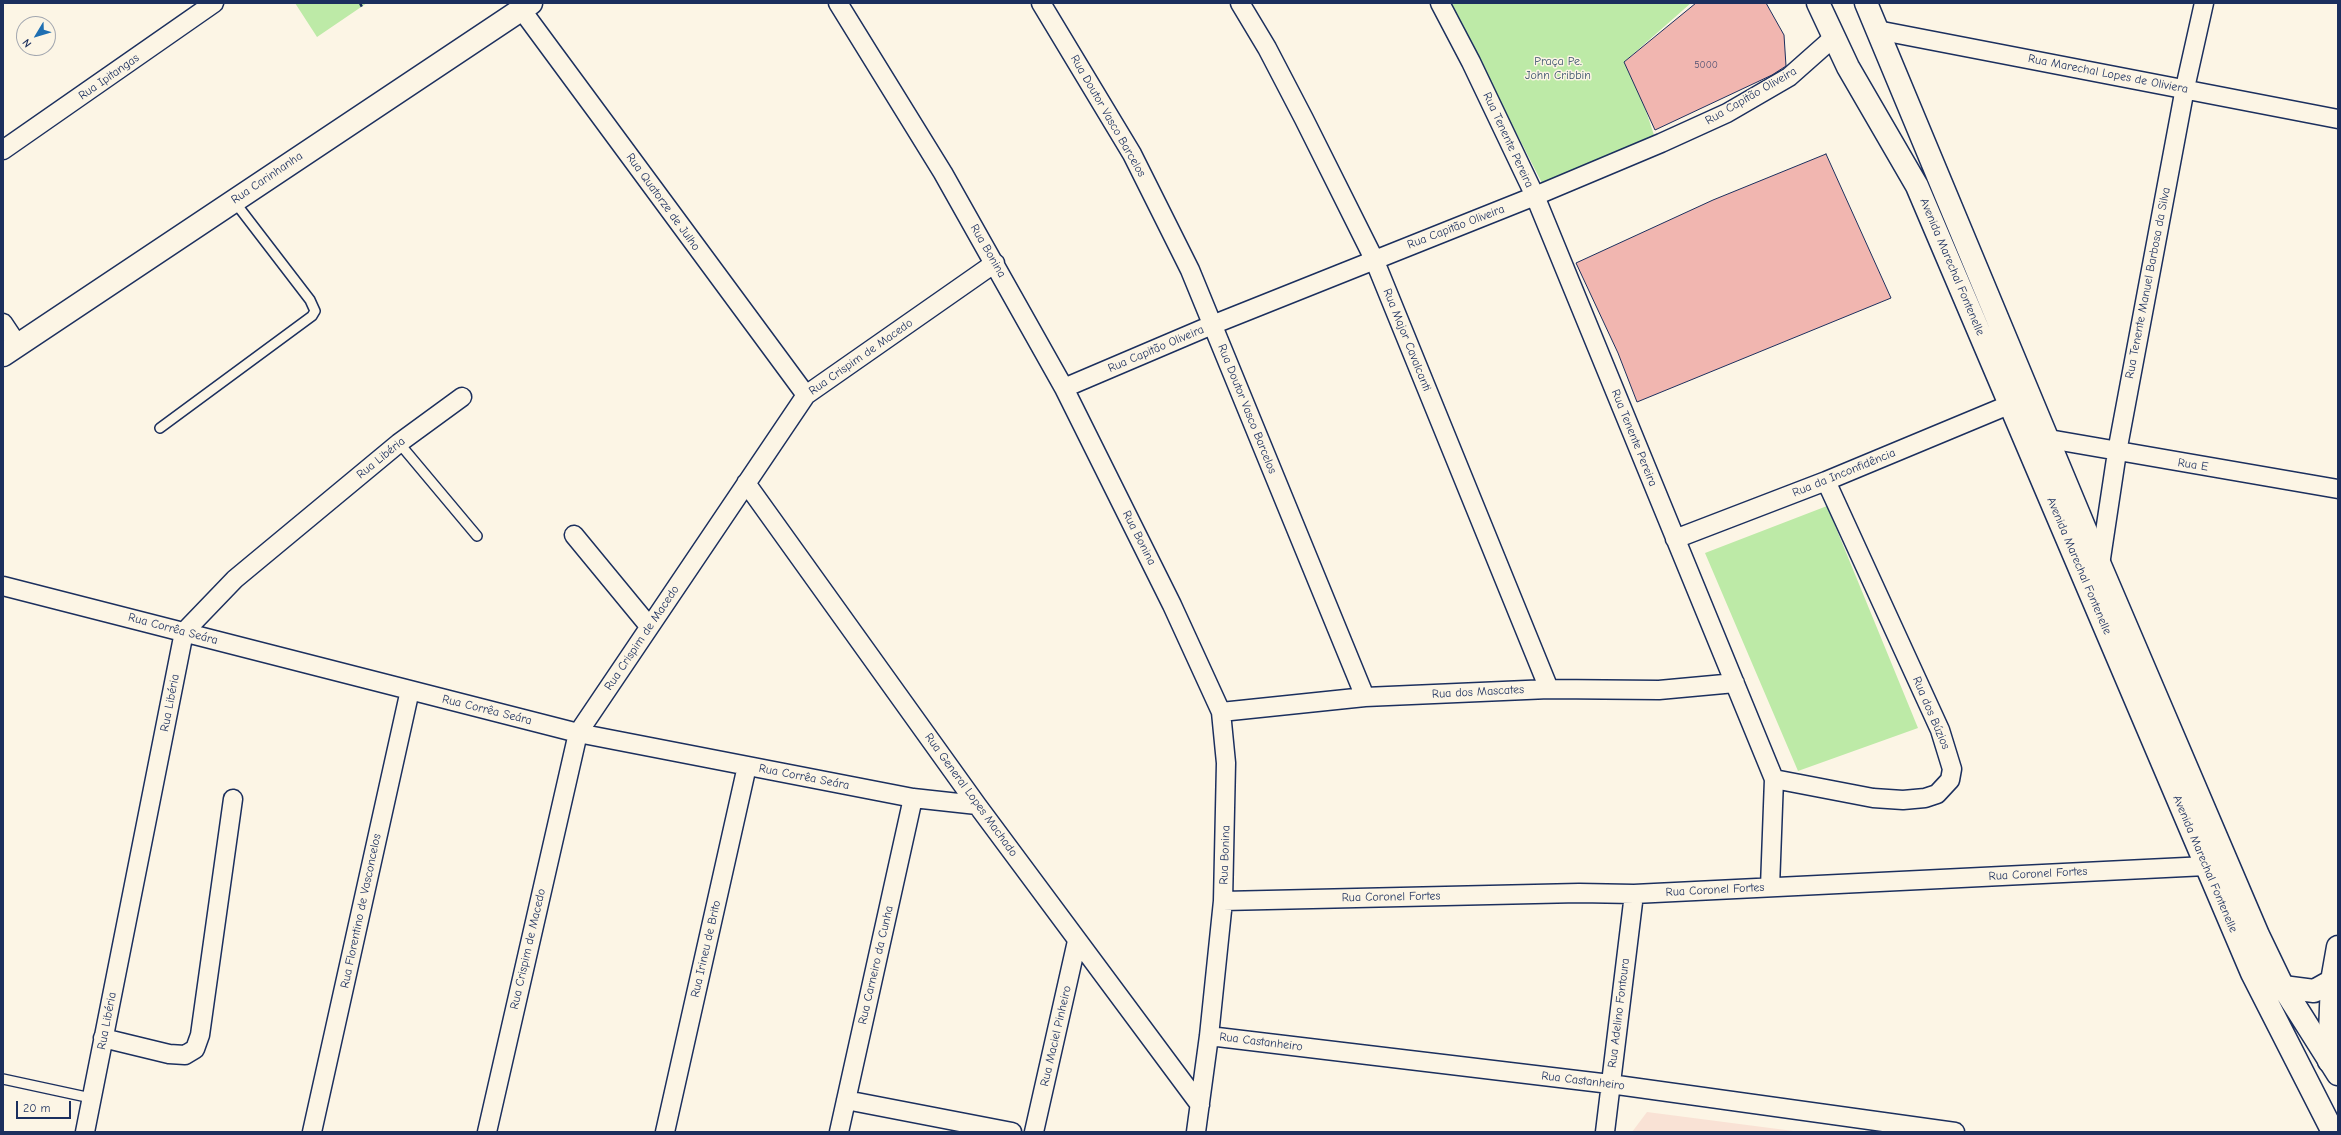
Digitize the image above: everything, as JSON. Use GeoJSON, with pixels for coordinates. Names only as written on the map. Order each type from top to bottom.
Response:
{"type":"FeatureCollection","features":[{"type":"Feature","properties":{"kind":"main road","name":"Avenida Marechal Fontenelle"},"geometry":{"type":"LineString","coordinates":[[1818,3],[1833,38],[1917,186],[2252,972],[2333,1132]]}},
{"type":"Feature","properties":{"kind":"main road","name":"Avenida Marechal Fontenelle"},"geometry":{"type":"LineString","coordinates":[[1866,3],[2100,565],[2226,862],[2283,987],[2333,1068]]}},
{"type":"Feature","properties":{"kind":"main road","name":"Rua Carinhanha"},"geometry":{"type":"LineString","coordinates":[[10,349],[526,6]]}},
{"type":"Feature","properties":{"kind":"main road"},"geometry":{"type":"LineString","coordinates":[[2333,1068],[2332,981],[2338,947]]}},
{"type":"Feature","properties":{"kind":"main road"},"geometry":{"type":"LineString","coordinates":[[2283,987],[2314,991],[2332,981]]}},
{"type":"Feature","properties":{"kind":"street","name":"Rua Ipitangas"},"geometry":{"type":"LineString","coordinates":[[3,150],[214,3]]}},
{"type":"Feature","properties":{"kind":"street","name":"Rua Doutor Vasco Barcelos"},"geometry":{"type":"LineString","coordinates":[[1041,3],[1132,154],[1190,270],[1365,697]]}},
{"type":"Feature","properties":{"kind":"street","name":"Rua Major Cavalcanti"},"geometry":{"type":"LineString","coordinates":[[1240,3],[1267,48],[1374,259],[1549,689]]}},
{"type":"Feature","properties":{"kind":"street","name":"Rua Tenente Pereira"},"geometry":{"type":"LineString","coordinates":[[1440,3],[1474,68],[1535,196],[1774,779],[1770,887]]}},
{"type":"Feature","properties":{"kind":"street","name":"Rua Tenente Manuel Barbosa da Silva"},"geometry":{"type":"LineString","coordinates":[[2100,565],[2117,452],[2185,88],[2204,3]]}},
{"type":"Feature","properties":{"kind":"street","name":"Rua Bonina"},"geometry":{"type":"LineString","coordinates":[[840,4],[939,166],[995,263],[1064,388],[1172,605],[1221,712],[1226,763],[1223,901],[1210,1036],[1196,1132]]}},
{"type":"Feature","properties":{"kind":"street","name":"Rua Quatorze de Julho"},"geometry":{"type":"LineString","coordinates":[[526,6],[806,395]]}},
{"type":"Feature","properties":{"kind":"street","name":"Rua Marechal Lopes de Oliviera"},"geometry":{"type":"LineString","coordinates":[[1877,30],[2185,88],[2338,119]]}},
{"type":"Feature","properties":{"kind":"street","name":"Rua Capitão Oliveira"},"geometry":{"type":"LineString","coordinates":[[1064,388],[1212,325],[1374,259],[1535,196],[1727,113],[1789,77],[1833,38]]}},
{"type":"Feature","properties":{"kind":"street","name":"Rua Crispim de Macedo"},"geometry":{"type":"LineString","coordinates":[[487,1132],[578,733],[806,395],[995,263]]}},
{"type":"Feature","properties":{"kind":"street"},"geometry":{"type":"LineString","coordinates":[[3,323],[10,349]]}},
{"type":"Feature","properties":{"kind":"street","name":"Rua Libéria"},"geometry":{"type":"LineString","coordinates":[[85,1132],[184,632],[235,579],[399,443],[462,397]]}},
{"type":"Feature","properties":{"kind":"street","name":"Rua da Inconfidência"},"geometry":{"type":"LineString","coordinates":[[1675,539],[1826,481],[2011,404]]}},
{"type":"Feature","properties":{"kind":"street","name":"Rua E"},"geometry":{"type":"LineString","coordinates":[[2048,439],[2338,489]]}},
{"type":"Feature","properties":{"kind":"street","name":"Rua dos Búzios"},"geometry":{"type":"LineString","coordinates":[[1774,779],[1873,798],[1904,800],[1925,798],[1937,794],[1950,780],[1952,769],[1940,730],[1826,481]]}},
{"type":"Feature","properties":{"kind":"street","name":"Rua General Lopes Machado"},"geometry":{"type":"LineString","coordinates":[[746,483],[977,805],[1200,1105]]}},
{"type":"Feature","properties":{"kind":"street"},"geometry":{"type":"LineString","coordinates":[[574,535],[649,626]]}},
{"type":"Feature","properties":{"kind":"street","name":"Rua Corrêa Seára"},"geometry":{"type":"LineString","coordinates":[[3,586],[578,733],[913,798],[977,805]]}},
{"type":"Feature","properties":{"kind":"street","name":"Rua dos Mascates"},"geometry":{"type":"LineString","coordinates":[[1221,712],[1365,697],[1549,689],[1660,690],[1735,683]]}},
{"type":"Feature","properties":{"kind":"street","name":"Rua Florentino de Vasconcelos"},"geometry":{"type":"LineString","coordinates":[[312,1132],[410,690]]}},
{"type":"Feature","properties":{"kind":"street","name":"Rua Irineu de Brito"},"geometry":{"type":"LineString","coordinates":[[665,1132],[747,766]]}},
{"type":"Feature","properties":{"kind":"street","name":"Rua Carneiro da Cunha"},"geometry":{"type":"LineString","coordinates":[[839,1132],[913,798]]}},
{"type":"Feature","properties":{"kind":"street"},"geometry":{"type":"LineString","coordinates":[[103,1038],[170,1054],[185,1055],[195,1049],[200,1035],[233,799]]}},
{"type":"Feature","properties":{"kind":"street","name":"Rua Coronel Fortes"},"geometry":{"type":"LineString","coordinates":[[1223,901],[1571,893],[1634,894],[2206,866]]}},
{"type":"Feature","properties":{"kind":"street","name":"Rua Adelino Fontoura"},"geometry":{"type":"LineString","coordinates":[[1605,1132],[1634,894]]}},
{"type":"Feature","properties":{"kind":"street","name":"Rua Maciel Pinheiro"},"geometry":{"type":"LineString","coordinates":[[1034,1132],[1077,941]]}},
{"type":"Feature","properties":{"kind":"street","name":"Rua Castanheiro"},"geometry":{"type":"LineString","coordinates":[[1210,1036],[1610,1084],[1955,1132]]}},
{"type":"Feature","properties":{"kind":"street"},"geometry":{"type":"LineString","coordinates":[[846,1100],[1012,1132]]}},
{"type":"Feature","properties":{"kind":"lane"},"geometry":{"type":"LineString","coordinates":[[160,428],[312,316],[315,310],[310,300],[233,200]]}},
{"type":"Feature","properties":{"kind":"lane"},"geometry":{"type":"LineString","coordinates":[[399,443],[477,536]]}},
{"type":"Feature","properties":{"kind":"lane"},"geometry":{"type":"LineString","coordinates":[[3,1079],[92,1098]]}},
{"type":"Feature","properties":{"kind":"shaded area"},"geometry":{"type":"Polygon","coordinates":[[[1647,1112],[1801,1132],[1632,1132],[1647,1112]]]}},
{"type":"Feature","properties":{"kind":"green space"},"geometry":{"type":"Polygon","coordinates":[[[295,3],[367,3],[317,37],[295,3]]]}},
{"type":"Feature","properties":{"kind":"green space","name":"Praça Pe. John Cribbin"},"geometry":{"type":"Polygon","coordinates":[[[1447,3],[1691,3],[1624,62],[1642,99],[1654,135],[1544,187],[1477,56],[1447,3]]]}},
{"type":"Feature","properties":{"kind":"green space"},"geometry":{"type":"Polygon","coordinates":[[[1827,506],[1918,728],[1798,771],[1705,553],[1827,506]]]}},
{"type":"Feature","properties":{"kind":"building"},"geometry":{"type":"Polygon","coordinates":[[[1696,3],[1766,3],[1784,35],[1786,66],[1772,75],[1655,130],[1624,62],[1696,3]]]}},
{"type":"Feature","properties":{"kind":"building"},"geometry":{"type":"Polygon","coordinates":[[[1826,154],[1891,298],[1637,402],[1618,353],[1576,263],[1713,200],[1826,154]]]}}]}
